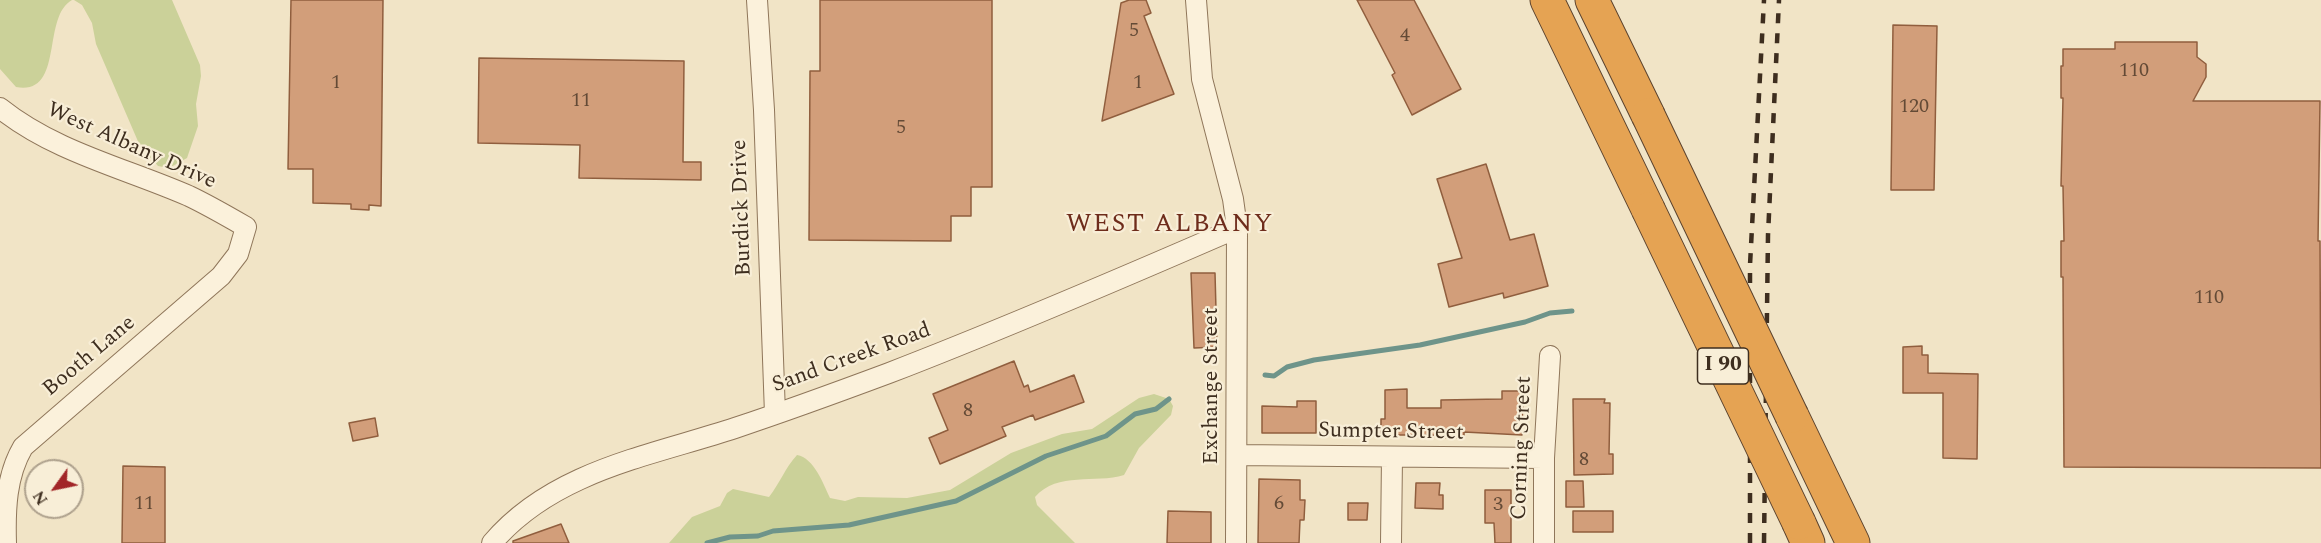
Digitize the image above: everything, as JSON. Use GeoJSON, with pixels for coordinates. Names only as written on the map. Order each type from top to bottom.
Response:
{"type":"FeatureCollection","features":[{"type":"Feature","properties":{"kind":"highway","name":"I 90"},"geometry":{"type":"LineString","coordinates":[[1547,0],[1804,536]]}},
{"type":"Feature","properties":{"kind":"highway","name":"I 90"},"geometry":{"type":"LineString","coordinates":[[1592,0],[1853,543]]}},
{"type":"Feature","properties":{"kind":"street","name":"Burdick Drive"},"geometry":{"type":"LineString","coordinates":[[757,0],[764,110],[775,414]]}},
{"type":"Feature","properties":{"kind":"street","name":"Exchange Street"},"geometry":{"type":"LineString","coordinates":[[1196,0],[1202,79],[1233,199],[1238,228],[1236,543]]}},
{"type":"Feature","properties":{"kind":"street","name":"West Albany Drive"},"geometry":{"type":"LineString","coordinates":[[0,108],[27,128],[56,143],[189,196],[246,228]]}},
{"type":"Feature","properties":{"kind":"street","name":"Booth Lane"},"geometry":{"type":"LineString","coordinates":[[6,543],[10,480],[14,464],[23,447],[221,276],[238,254],[246,228]]}},
{"type":"Feature","properties":{"kind":"street","name":"Sand Creek Road"},"geometry":{"type":"LineString","coordinates":[[492,543],[543,499],[582,477],[775,414],[1000,329],[1238,228]]}},
{"type":"Feature","properties":{"kind":"street","name":"Corning Street"},"geometry":{"type":"LineString","coordinates":[[1544,543],[1544,458],[1550,356]]}},
{"type":"Feature","properties":{"kind":"street","name":"Sumpter Street"},"geometry":{"type":"LineString","coordinates":[[1238,455],[1544,458]]}},
{"type":"Feature","properties":{"kind":"street"},"geometry":{"type":"LineString","coordinates":[[1391,543],[1392,457]]}},
{"type":"Feature","properties":{"kind":"green space"},"geometry":{"type":"Polygon","coordinates":[[[0,0],[72,0],[63,9],[57,22],[47,68],[41,80],[31,87],[16,87],[0,69],[0,0]]]}},
{"type":"Feature","properties":{"kind":"green space"},"geometry":{"type":"Polygon","coordinates":[[[74,0],[172,0],[200,65],[201,76],[196,104],[198,126],[187,158],[169,168],[158,166],[140,146],[96,44],[92,23],[82,5],[74,0]]]}},
{"type":"Feature","properties":{"kind":"green space"},"geometry":{"type":"Polygon","coordinates":[[[1154,394],[1169,399],[1173,406],[1171,415],[1139,448],[1124,475],[1066,481],[1044,489],[1035,497],[1037,505],[1075,543],[669,543],[692,517],[720,506],[727,493],[733,489],[769,497],[797,455],[813,466],[830,498],[845,501],[858,497],[907,498],[950,490],[1011,453],[1062,434],[1092,429],[1139,398],[1154,394]]]}},
{"type":"Feature","properties":{"kind":"building"},"geometry":{"type":"Polygon","coordinates":[[[291,0],[383,0],[381,206],[369,205],[369,210],[351,209],[351,204],[313,203],[313,169],[288,169],[291,0]]]}},
{"type":"Feature","properties":{"kind":"building"},"geometry":{"type":"Polygon","coordinates":[[[820,0],[992,0],[992,187],[971,187],[971,216],[951,216],[951,241],[809,240],[810,71],[820,71],[820,0]]]}},
{"type":"Feature","properties":{"kind":"building"},"geometry":{"type":"Polygon","coordinates":[[[1129,0],[1146,0],[1151,13],[1144,16],[1174,94],[1102,121],[1121,3],[1129,0]]]}},
{"type":"Feature","properties":{"kind":"building"},"geometry":{"type":"Polygon","coordinates":[[[1357,0],[1414,0],[1461,89],[1412,115],[1392,75],[1395,73],[1357,0]]]}},
{"type":"Feature","properties":{"kind":"building"},"geometry":{"type":"Polygon","coordinates":[[[1893,25],[1937,26],[1934,190],[1891,190],[1893,25]]]}},
{"type":"Feature","properties":{"kind":"building"},"geometry":{"type":"Polygon","coordinates":[[[2115,42],[2197,42],[2197,57],[2206,64],[2206,77],[2193,101],[2320,101],[2318,241],[2320,241],[2321,468],[2064,467],[2063,277],[2061,277],[2061,241],[2064,241],[2063,186],[2061,186],[2063,49],[2115,49],[2115,42]]]}},
{"type":"Feature","properties":{"kind":"building"},"geometry":{"type":"Polygon","coordinates":[[[479,58],[684,61],[683,162],[701,162],[701,180],[579,178],[580,145],[478,143],[479,58]]]}},
{"type":"Feature","properties":{"kind":"building"},"geometry":{"type":"Polygon","coordinates":[[[1486,164],[1510,240],[1534,234],[1548,286],[1504,298],[1503,293],[1449,307],[1438,264],[1462,258],[1437,179],[1486,164]]]}},
{"type":"Feature","properties":{"kind":"building"},"geometry":{"type":"Polygon","coordinates":[[[1191,273],[1215,273],[1217,347],[1194,348],[1191,273]]]}},
{"type":"Feature","properties":{"kind":"building"},"geometry":{"type":"Polygon","coordinates":[[[1922,346],[1922,355],[1928,355],[1928,373],[1978,374],[1977,459],[1943,458],[1943,393],[1903,393],[1903,347],[1922,346]]]}},
{"type":"Feature","properties":{"kind":"building"},"geometry":{"type":"Polygon","coordinates":[[[1014,361],[1024,387],[1028,385],[1030,392],[1074,375],[1084,402],[1035,420],[1033,415],[1002,427],[1006,436],[940,464],[929,438],[948,430],[933,394],[1014,361]]]}},
{"type":"Feature","properties":{"kind":"building"},"geometry":{"type":"Polygon","coordinates":[[[1407,389],[1407,408],[1441,408],[1441,400],[1502,399],[1502,391],[1523,391],[1522,435],[1464,432],[1464,438],[1446,438],[1446,435],[1381,435],[1381,419],[1385,419],[1385,390],[1407,389]]]}},
{"type":"Feature","properties":{"kind":"building"},"geometry":{"type":"Polygon","coordinates":[[[1573,399],[1605,399],[1604,403],[1610,403],[1609,454],[1613,454],[1613,474],[1574,475],[1573,399]]]}},
{"type":"Feature","properties":{"kind":"building"},"geometry":{"type":"Polygon","coordinates":[[[1297,401],[1316,401],[1316,433],[1262,433],[1262,406],[1297,407],[1297,401]]]}},
{"type":"Feature","properties":{"kind":"building"},"geometry":{"type":"Polygon","coordinates":[[[375,418],[378,436],[353,441],[349,423],[375,418]]]}},
{"type":"Feature","properties":{"kind":"building"},"geometry":{"type":"Polygon","coordinates":[[[123,466],[165,467],[165,543],[122,543],[123,466]]]}},
{"type":"Feature","properties":{"kind":"building"},"geometry":{"type":"Polygon","coordinates":[[[1259,479],[1300,480],[1300,500],[1305,500],[1304,520],[1300,520],[1299,543],[1258,543],[1259,479]]]}},
{"type":"Feature","properties":{"kind":"building"},"geometry":{"type":"Polygon","coordinates":[[[1566,481],[1583,481],[1584,507],[1566,507],[1566,481]]]}},
{"type":"Feature","properties":{"kind":"building"},"geometry":{"type":"Polygon","coordinates":[[[1416,483],[1440,483],[1439,495],[1443,495],[1443,509],[1415,508],[1416,483]]]}},
{"type":"Feature","properties":{"kind":"building"},"geometry":{"type":"Polygon","coordinates":[[[1485,490],[1511,490],[1511,543],[1495,543],[1494,523],[1485,523],[1485,490]]]}},
{"type":"Feature","properties":{"kind":"building"},"geometry":{"type":"Polygon","coordinates":[[[1348,503],[1368,503],[1367,520],[1348,520],[1348,503]]]}},
{"type":"Feature","properties":{"kind":"building"},"geometry":{"type":"Polygon","coordinates":[[[1168,511],[1211,512],[1211,543],[1167,543],[1168,511]]]}},
{"type":"Feature","properties":{"kind":"building"},"geometry":{"type":"Polygon","coordinates":[[[1573,511],[1613,511],[1613,532],[1573,532],[1573,511]]]}},
{"type":"Feature","properties":{"kind":"building"},"geometry":{"type":"Polygon","coordinates":[[[561,524],[569,543],[513,543],[513,541],[561,524]]]}},
{"type":"Feature","properties":{"kind":"waterway"},"geometry":{"type":"LineString","coordinates":[[1265,375],[1274,376],[1287,367],[1314,360],[1420,345],[1525,322],[1550,313],[1572,311]]}},
{"type":"Feature","properties":{"kind":"waterway"},"geometry":{"type":"LineString","coordinates":[[707,543],[730,537],[758,536],[773,531],[849,525],[956,501],[1046,456],[1106,436],[1135,414],[1156,409],[1169,399]]}},
{"type":"Feature","properties":{"kind":"railway"},"geometry":{"type":"LineString","coordinates":[[1750,543],[1750,265],[1764,0]]}},
{"type":"Feature","properties":{"kind":"railway"},"geometry":{"type":"LineString","coordinates":[[1764,543],[1768,235],[1779,0]]}},
{"type":"Feature","properties":{"kind":"district","name":"WEST ALBANY"},"geometry":{"type":"Point","coordinates":[1170,226]}}]}
